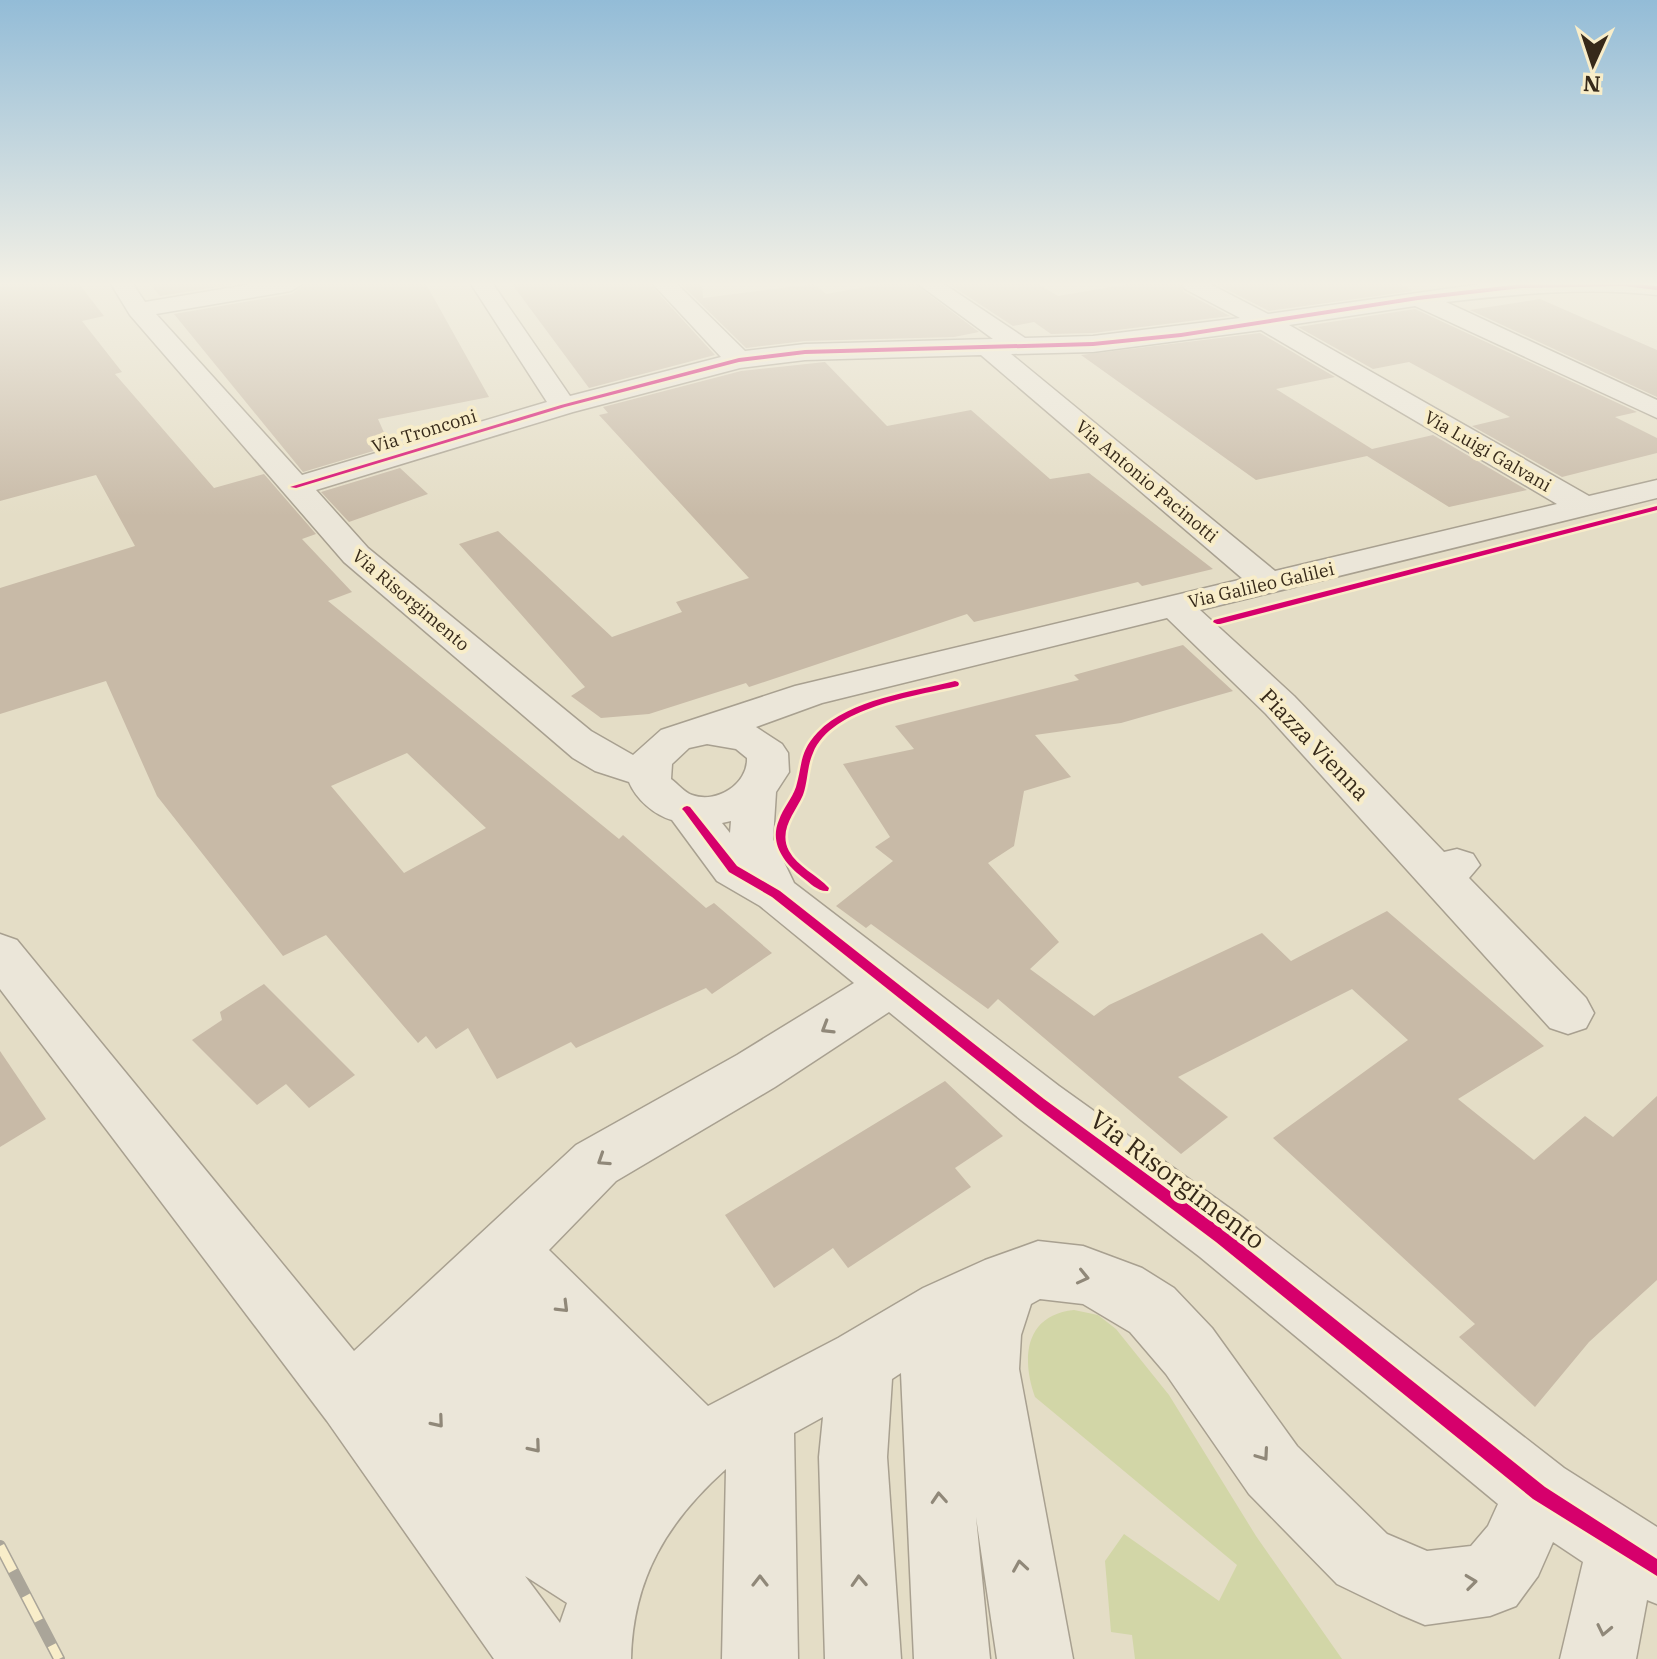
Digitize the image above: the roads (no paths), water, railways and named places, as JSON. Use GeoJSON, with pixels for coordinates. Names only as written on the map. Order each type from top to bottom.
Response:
{"type":"FeatureCollection","features":[{"type":"Feature","properties":{"kind":"street","name":"Via Risorgimento"},"geometry":{"type":"LineString","coordinates":[[186,361],[356,555],[558,721],[576,742],[620,768],[648,773],[658,795],[687,809],[733,869],[776,894],[1040,1103],[1221,1237],[1539,1493],[1639,1557]]}},
{"type":"Feature","properties":{"kind":"street"},"geometry":{"type":"LineString","coordinates":[[533,361],[563,406]]}},
{"type":"Feature","properties":{"kind":"street","name":"Via Tronconi"},"geometry":{"type":"LineString","coordinates":[[294,487],[563,406],[734,361]]}},
{"type":"Feature","properties":{"kind":"street","name":"Via Antonio Pacinotti"},"geometry":{"type":"LineString","coordinates":[[1004,361],[1269,583]]}},
{"type":"Feature","properties":{"kind":"street","name":"Via Luigi Galvani"},"geometry":{"type":"LineString","coordinates":[[1333,361],[1585,507]]}},
{"type":"Feature","properties":{"kind":"street"},"geometry":{"type":"LineString","coordinates":[[1553,361],[1657,410]]}},
{"type":"Feature","properties":{"kind":"street","name":"Via Galileo Galilei"},"geometry":{"type":"LineString","coordinates":[[691,735],[782,702],[1657,489]]}},
{"type":"Feature","properties":{"kind":"street","name":"Piazza Vienna"},"geometry":{"type":"LineString","coordinates":[[1173,605],[1447,868],[1568,1013]]}},
{"type":"Feature","properties":{"kind":"street","name":"Via Galileo Galilei"},"geometry":{"type":"LineString","coordinates":[[762,775],[807,717],[865,683]]}},
{"type":"Feature","properties":{"kind":"street","name":"Via Risorgimento"},"geometry":{"type":"LineString","coordinates":[[558,721],[616,739],[744,736],[762,775],[751,839],[776,894]]}},
{"type":"Feature","properties":{"kind":"street"},"geometry":{"type":"LineString","coordinates":[[648,773],[651,760],[691,735]]}},
{"type":"Feature","properties":{"kind":"street"},"geometry":{"type":"LineString","coordinates":[[687,809],[725,808],[762,775]]}},
{"type":"Feature","properties":{"kind":"street"},"geometry":{"type":"LineString","coordinates":[[0,953],[429,1325],[670,1494],[760,1659]]}},
{"type":"Feature","properties":{"kind":"street"},"geometry":{"type":"LineString","coordinates":[[429,1325],[596,1163],[756,1071],[892,985]]}},
{"type":"Feature","properties":{"kind":"street"},"geometry":{"type":"LineString","coordinates":[[429,1325],[541,1544],[571,1567],[861,1361],[945,1310],[1038,1270],[1083,1275],[1120,1289],[1152,1310],[1189,1351],[1273,1470],[1362,1559],[1425,1588],[1490,1580],[1513,1551],[1539,1493]]}},
{"type":"Feature","properties":{"kind":"street"},"geometry":{"type":"LineString","coordinates":[[1007,1281],[989,1335],[987,1369],[1035,1659]]}},
{"type":"Feature","properties":{"kind":"street"},"geometry":{"type":"LineString","coordinates":[[945,1310],[933,1371],[934,1424],[952,1659]]}},
{"type":"Feature","properties":{"kind":"street"},"geometry":{"type":"LineString","coordinates":[[429,1325],[540,1659]]}},
{"type":"Feature","properties":{"kind":"street"},"geometry":{"type":"LineString","coordinates":[[861,1361],[853,1457],[863,1659]]}},
{"type":"Feature","properties":{"kind":"street"},"geometry":{"type":"LineString","coordinates":[[593,1659],[594,1634],[670,1494]]}},
{"type":"Feature","properties":{"kind":"street"},"geometry":{"type":"LineString","coordinates":[[1598,1659],[1639,1557]]}},
{"type":"Feature","properties":{"kind":"railway"},"geometry":{"type":"LineString","coordinates":[[0,1546],[59,1659]]}}]}
